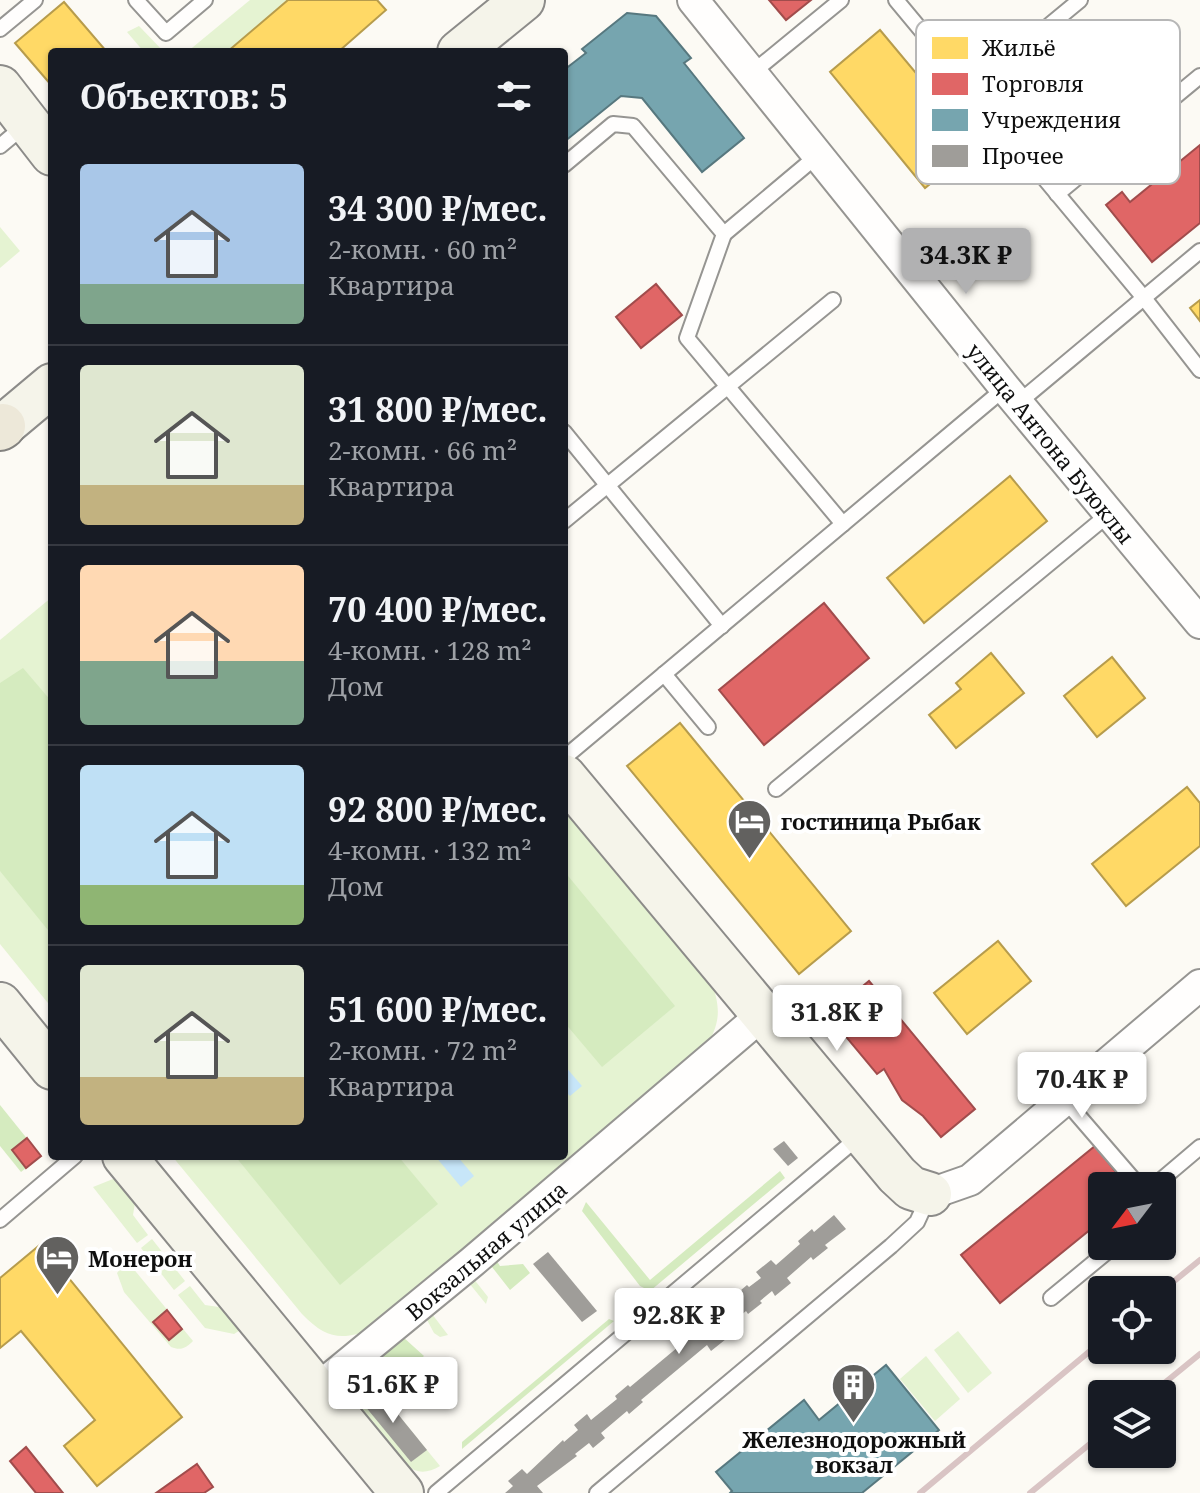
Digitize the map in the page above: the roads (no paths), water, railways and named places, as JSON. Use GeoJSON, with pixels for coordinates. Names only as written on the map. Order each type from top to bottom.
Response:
{"type":"FeatureCollection","features":[{"type":"Feature","properties":{"kind":"street"},"geometry":{"type":"LineString","coordinates":[[464,48],[523,0]]}},
{"type":"Feature","properties":{"kind":"street","name":"улица Антона Буюклы"},"geometry":{"type":"LineString","coordinates":[[693,0],[1012,396],[1200,623]]}},
{"type":"Feature","properties":{"kind":"street"},"geometry":{"type":"LineString","coordinates":[[0,87],[27,141]]}},
{"type":"Feature","properties":{"kind":"street"},"geometry":{"type":"LineString","coordinates":[[1,427],[48,388]]}},
{"type":"Feature","properties":{"kind":"street"},"geometry":{"type":"LineString","coordinates":[[568,781],[862,1134],[911,1188],[930,1194],[970,1180],[1200,985]]}},
{"type":"Feature","properties":{"kind":"street"},"geometry":{"type":"LineString","coordinates":[[0,1004],[48,1063]]}},
{"type":"Feature","properties":{"kind":"street","name":"Вокзальная улица"},"geometry":{"type":"LineString","coordinates":[[317,1389],[472,1262],[762,1015]]}},
{"type":"Feature","properties":{"kind":"street"},"geometry":{"type":"LineString","coordinates":[[127,1160],[402,1493]]}},
{"type":"Feature","properties":{"kind":"lane"},"geometry":{"type":"LineString","coordinates":[[0,29],[35,0]]}},
{"type":"Feature","properties":{"kind":"lane"},"geometry":{"type":"LineString","coordinates":[[136,0],[166,33],[205,0]]}},
{"type":"Feature","properties":{"kind":"lane"},"geometry":{"type":"LineString","coordinates":[[752,73],[841,0]]}},
{"type":"Feature","properties":{"kind":"lane"},"geometry":{"type":"LineString","coordinates":[[896,0],[916,24]]}},
{"type":"Feature","properties":{"kind":"lane"},"geometry":{"type":"LineString","coordinates":[[1056,20],[1080,0]]}},
{"type":"Feature","properties":{"kind":"lane"},"geometry":{"type":"LineString","coordinates":[[1180,93],[1200,76]]}},
{"type":"Feature","properties":{"kind":"lane"},"geometry":{"type":"LineString","coordinates":[[568,162],[613,124],[633,126],[724,234]]}},
{"type":"Feature","properties":{"kind":"lane"},"geometry":{"type":"LineString","coordinates":[[818,155],[724,234],[687,338],[843,524]]}},
{"type":"Feature","properties":{"kind":"lane"},"geometry":{"type":"LineString","coordinates":[[1049,184],[1200,370]]}},
{"type":"Feature","properties":{"kind":"lane"},"geometry":{"type":"LineString","coordinates":[[1057,194],[1069,184]]}},
{"type":"Feature","properties":{"kind":"lane"},"geometry":{"type":"LineString","coordinates":[[568,755],[843,524],[1144,298],[1200,251]]}},
{"type":"Feature","properties":{"kind":"lane"},"geometry":{"type":"LineString","coordinates":[[568,518],[833,300]]}},
{"type":"Feature","properties":{"kind":"lane"},"geometry":{"type":"LineString","coordinates":[[568,437],[722,626]]}},
{"type":"Feature","properties":{"kind":"lane"},"geometry":{"type":"LineString","coordinates":[[776,789],[1109,514]]}},
{"type":"Feature","properties":{"kind":"lane"},"geometry":{"type":"LineString","coordinates":[[664,674],[708,727]]}},
{"type":"Feature","properties":{"kind":"lane"},"geometry":{"type":"LineString","coordinates":[[1064,1099],[1127,1172]]}},
{"type":"Feature","properties":{"kind":"lane"},"geometry":{"type":"LineString","coordinates":[[436,1493],[862,1134]]}},
{"type":"Feature","properties":{"kind":"lane"},"geometry":{"type":"LineString","coordinates":[[1171,1172],[1200,1147]]}},
{"type":"Feature","properties":{"kind":"lane"},"geometry":{"type":"LineString","coordinates":[[0,1220],[70,1160]]}},
{"type":"Feature","properties":{"kind":"lane"},"geometry":{"type":"LineString","coordinates":[[597,1493],[891,1246],[917,1222],[930,1194]]}},
{"type":"Feature","properties":{"kind":"lane"},"geometry":{"type":"LineString","coordinates":[[1051,1298],[1097,1260]]}},
{"type":"Feature","properties":{"kind":"water"},"geometry":{"type":"Polygon","coordinates":[[[568,1070],[582,1086],[570,1096],[568,1094],[568,1070]]]}},
{"type":"Feature","properties":{"kind":"water"},"geometry":{"type":"Polygon","coordinates":[[[438,1160],[460,1160],[474,1176],[461,1187],[438,1160]]]}},
{"type":"Feature","properties":{"kind":"railway"},"geometry":{"type":"LineString","coordinates":[[1176,1280],[1200,1260]]}},
{"type":"Feature","properties":{"kind":"railway"},"geometry":{"type":"LineString","coordinates":[[920,1493],[1088,1353]]}},
{"type":"Feature","properties":{"kind":"railway"},"geometry":{"type":"LineString","coordinates":[[1168,1380],[1200,1354]]}},
{"type":"Feature","properties":{"kind":"railway"},"geometry":{"type":"LineString","coordinates":[[1030,1493],[1088,1445]]}},
{"type":"Feature","properties":{"kind":"place","name":"гостиница Рыбак"},"geometry":{"type":"Point","coordinates":[750,860]}},
{"type":"Feature","properties":{"kind":"place","name":"Монерон"},"geometry":{"type":"Point","coordinates":[57,1297]}},
{"type":"Feature","properties":{"kind":"place","name":"Железнодорожный вокзал"},"geometry":{"type":"Point","coordinates":[854,1425]}}]}
